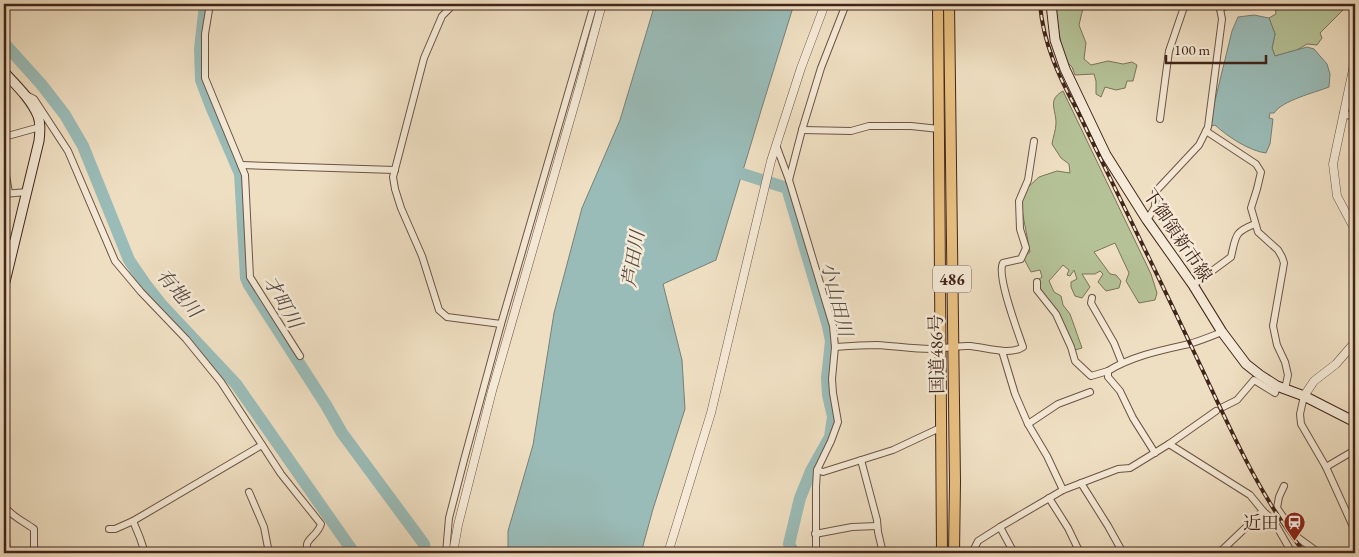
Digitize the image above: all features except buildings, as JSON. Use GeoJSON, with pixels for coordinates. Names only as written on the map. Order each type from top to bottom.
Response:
{"type":"FeatureCollection","features":[{"type":"Feature","properties":{"kind":"highway","name":"国道486号"},"geometry":{"type":"LineString","coordinates":[[938,4],[942,553]]}},
{"type":"Feature","properties":{"kind":"highway","name":"国道486号"},"geometry":{"type":"LineString","coordinates":[[949,4],[955,482],[954,553]]}},
{"type":"Feature","properties":{"kind":"main road","name":"下御領新市線"},"geometry":{"type":"LineString","coordinates":[[1051,4],[1055,40],[1065,69],[1106,155],[1147,220],[1193,285],[1222,332],[1246,364],[1260,375],[1281,388],[1304,396],[1355,422]]}},
{"type":"Feature","properties":{"kind":"main road"},"geometry":{"type":"LineString","coordinates":[[4,72],[26,95],[38,117],[40,127],[39,140],[5,274],[4,286]]}},
{"type":"Feature","properties":{"kind":"main road"},"geometry":{"type":"LineString","coordinates":[[4,522],[5,553]]}},
{"type":"Feature","properties":{"kind":"street"},"geometry":{"type":"LineString","coordinates":[[210,4],[205,34],[205,78],[245,175],[250,277],[300,356]]}},
{"type":"Feature","properties":{"kind":"street"},"geometry":{"type":"LineString","coordinates":[[454,4],[442,16],[424,58],[394,177],[401,208],[422,256],[439,310],[447,317],[501,324]]}},
{"type":"Feature","properties":{"kind":"street"},"geometry":{"type":"LineString","coordinates":[[446,553],[449,518],[501,324],[594,4]]}},
{"type":"Feature","properties":{"kind":"street"},"geometry":{"type":"LineString","coordinates":[[453,553],[458,525],[492,391],[602,4]]}},
{"type":"Feature","properties":{"kind":"street"},"geometry":{"type":"LineString","coordinates":[[668,553],[711,413],[771,161],[801,68],[825,4]]}},
{"type":"Feature","properties":{"kind":"street"},"geometry":{"type":"LineString","coordinates":[[789,180],[821,68],[846,4]]}},
{"type":"Feature","properties":{"kind":"street"},"geometry":{"type":"LineString","coordinates":[[1160,119],[1169,51],[1185,4]]}},
{"type":"Feature","properties":{"kind":"street"},"geometry":{"type":"LineString","coordinates":[[1147,220],[1155,208],[1156,191],[1199,145],[1208,127],[1222,19],[1220,6],[1229,4]]}},
{"type":"Feature","properties":{"kind":"street"},"geometry":{"type":"LineString","coordinates":[[1355,60],[1333,164],[1337,196],[1355,230]]}},
{"type":"Feature","properties":{"kind":"street"},"geometry":{"type":"LineString","coordinates":[[26,95],[34,99],[68,151],[115,261],[141,292],[186,339],[221,382],[281,474],[321,524],[319,530],[306,544],[309,553]]}},
{"type":"Feature","properties":{"kind":"street"},"geometry":{"type":"LineString","coordinates":[[1343,114],[1355,117]]}},
{"type":"Feature","properties":{"kind":"street"},"geometry":{"type":"LineString","coordinates":[[802,130],[851,131],[869,126],[939,129]]}},
{"type":"Feature","properties":{"kind":"street"},"geometry":{"type":"LineString","coordinates":[[4,137],[40,127]]}},
{"type":"Feature","properties":{"kind":"street"},"geometry":{"type":"LineString","coordinates":[[1206,131],[1256,164],[1261,172],[1251,208],[1258,232],[1278,250],[1284,264],[1273,326],[1277,345],[1285,362],[1288,375],[1281,388],[1275,393],[1254,380],[1237,400],[1223,407]]}},
{"type":"Feature","properties":{"kind":"street"},"geometry":{"type":"LineString","coordinates":[[834,347],[878,345],[913,349],[969,346],[1002,351],[1019,350],[1023,347],[1005,291],[1001,267],[1003,263],[1021,259],[1026,248],[1020,229],[1019,201],[1028,180],[1034,141]]}},
{"type":"Feature","properties":{"kind":"street"},"geometry":{"type":"LineString","coordinates":[[776,145],[789,180],[833,326],[832,379],[838,422],[817,470],[816,553]]}},
{"type":"Feature","properties":{"kind":"street"},"geometry":{"type":"LineString","coordinates":[[4,163],[6,193],[27,192]]}},
{"type":"Feature","properties":{"kind":"street"},"geometry":{"type":"LineString","coordinates":[[241,165],[395,170]]}},
{"type":"Feature","properties":{"kind":"street"},"geometry":{"type":"LineString","coordinates":[[1193,285],[1231,257],[1235,237],[1242,229],[1255,224]]}},
{"type":"Feature","properties":{"kind":"street"},"geometry":{"type":"LineString","coordinates":[[4,242],[14,244]]}},
{"type":"Feature","properties":{"kind":"street"},"geometry":{"type":"LineString","coordinates":[[1036,282],[1037,290],[1056,314],[1071,347],[1075,361],[1091,376],[1108,371],[1122,363],[1176,346],[1190,344],[1222,332]]}},
{"type":"Feature","properties":{"kind":"street"},"geometry":{"type":"LineString","coordinates":[[1092,298],[1091,304],[1114,343],[1122,363]]}},
{"type":"Feature","properties":{"kind":"street"},"geometry":{"type":"LineString","coordinates":[[1355,342],[1336,364],[1314,382],[1304,396],[1300,414],[1301,424],[1326,467],[1355,531]]}},
{"type":"Feature","properties":{"kind":"street"},"geometry":{"type":"LineString","coordinates":[[1002,351],[1015,394],[1028,424],[1047,456],[1063,490]]}},
{"type":"Feature","properties":{"kind":"street"},"geometry":{"type":"LineString","coordinates":[[1108,371],[1108,377],[1120,391],[1132,418],[1155,453]]}},
{"type":"Feature","properties":{"kind":"street"},"geometry":{"type":"LineString","coordinates":[[1028,424],[1058,404],[1090,392]]}},
{"type":"Feature","properties":{"kind":"street"},"geometry":{"type":"LineString","coordinates":[[974,553],[978,541],[1049,498],[1063,490],[1118,469],[1130,468],[1169,444],[1216,411]]}},
{"type":"Feature","properties":{"kind":"street"},"geometry":{"type":"LineString","coordinates":[[817,470],[823,472],[893,450],[942,427]]}},
{"type":"Feature","properties":{"kind":"street"},"geometry":{"type":"LineString","coordinates":[[1169,444],[1250,495],[1273,520],[1292,553]]}},
{"type":"Feature","properties":{"kind":"street"},"geometry":{"type":"LineString","coordinates":[[109,529],[115,529],[133,521],[262,445]]}},
{"type":"Feature","properties":{"kind":"street"},"geometry":{"type":"LineString","coordinates":[[1326,467],[1355,450]]}},
{"type":"Feature","properties":{"kind":"street"},"geometry":{"type":"LineString","coordinates":[[861,460],[877,520],[883,553]]}},
{"type":"Feature","properties":{"kind":"street"},"geometry":{"type":"LineString","coordinates":[[1081,483],[1123,553]]}},
{"type":"Feature","properties":{"kind":"street"},"geometry":{"type":"LineString","coordinates":[[1284,486],[1277,508],[1297,537],[1318,553]]}},
{"type":"Feature","properties":{"kind":"street"},"geometry":{"type":"LineString","coordinates":[[249,492],[264,527],[269,553]]}},
{"type":"Feature","properties":{"kind":"street"},"geometry":{"type":"LineString","coordinates":[[1049,498],[1068,528],[1080,553]]}},
{"type":"Feature","properties":{"kind":"street"},"geometry":{"type":"LineString","coordinates":[[4,508],[34,529],[34,553]]}},
{"type":"Feature","properties":{"kind":"street"},"geometry":{"type":"LineString","coordinates":[[1219,553],[1263,511]]}},
{"type":"Feature","properties":{"kind":"street"},"geometry":{"type":"LineString","coordinates":[[133,521],[145,553]]}},
{"type":"Feature","properties":{"kind":"street"},"geometry":{"type":"LineString","coordinates":[[815,534],[852,527],[877,526]]}},
{"type":"Feature","properties":{"kind":"street"},"geometry":{"type":"LineString","coordinates":[[1000,527],[1014,553]]}},
{"type":"Feature","properties":{"kind":"street"},"geometry":{"type":"LineString","coordinates":[[1283,538],[1297,537]]}},
{"type":"Feature","properties":{"kind":"green space"},"geometry":{"type":"Polygon","coordinates":[[[1055,4],[1084,4],[1079,25],[1086,43],[1084,59],[1091,65],[1108,61],[1123,64],[1132,62],[1137,65],[1133,81],[1127,81],[1125,88],[1116,90],[1105,87],[1101,97],[1096,94],[1094,74],[1075,75],[1072,67],[1064,59],[1055,4]]]}},
{"type":"Feature","properties":{"kind":"green space"},"geometry":{"type":"Polygon","coordinates":[[[1275,4],[1349,4],[1320,33],[1322,38],[1317,45],[1307,44],[1297,50],[1275,56],[1272,48],[1275,34],[1269,18],[1276,14],[1275,4]]]}},
{"type":"Feature","properties":{"kind":"green space"},"geometry":{"type":"Polygon","coordinates":[[[1063,91],[1151,274],[1157,293],[1155,300],[1139,303],[1126,281],[1129,273],[1115,243],[1094,252],[1110,274],[1116,275],[1121,281],[1119,288],[1106,291],[1098,282],[1103,274],[1100,271],[1095,274],[1082,274],[1090,287],[1082,298],[1075,296],[1071,287],[1071,282],[1077,279],[1074,270],[1070,276],[1067,275],[1069,270],[1063,265],[1049,281],[1054,292],[1061,296],[1063,305],[1070,314],[1082,348],[1075,350],[1058,312],[1041,291],[1038,280],[1042,277],[1040,270],[1031,272],[1023,257],[1030,252],[1021,205],[1025,190],[1039,177],[1057,171],[1070,173],[1069,164],[1061,158],[1052,144],[1056,128],[1054,101],[1058,94],[1063,91]]]}},
{"type":"Feature","properties":{"kind":"water","name":"芦田川"},"geometry":{"type":"Polygon","coordinates":[[[655,4],[794,4],[716,260],[663,284],[682,360],[685,409],[641,553],[508,553],[508,531],[533,445],[554,313],[582,208],[620,120],[655,4]]]}},
{"type":"Feature","properties":{"kind":"water"},"geometry":{"type":"Polygon","coordinates":[[[1254,15],[1269,18],[1275,34],[1272,48],[1275,56],[1307,47],[1314,49],[1327,64],[1330,74],[1329,87],[1299,97],[1284,104],[1274,113],[1270,113],[1269,118],[1273,119],[1270,144],[1266,153],[1259,152],[1239,142],[1215,125],[1212,126],[1210,121],[1232,31],[1238,17],[1254,15]]]}},
{"type":"Feature","properties":{"kind":"waterway","name":"才町川"},"geometry":{"type":"LineString","coordinates":[[205,4],[200,49],[201,80],[240,174],[246,278],[342,433],[424,544],[425,553]]}},
{"type":"Feature","properties":{"kind":"waterway","name":"有地川"},"geometry":{"type":"LineString","coordinates":[[4,43],[41,84],[65,115],[83,146],[129,260],[146,285],[161,304],[236,384],[354,553]]}},
{"type":"Feature","properties":{"kind":"waterway","name":"小山田川"},"geometry":{"type":"LineString","coordinates":[[727,169],[787,188],[831,341],[827,378],[828,395],[833,417],[830,437],[811,471],[800,498],[789,544],[794,553]]}},
{"type":"Feature","properties":{"kind":"railway"},"geometry":{"type":"LineString","coordinates":[[1040,4],[1048,46],[1064,85],[1257,482],[1305,553]]}},
{"type":"Feature","properties":{"kind":"place","name":"近田"},"geometry":{"type":"Point","coordinates":[1295,541]}}]}
